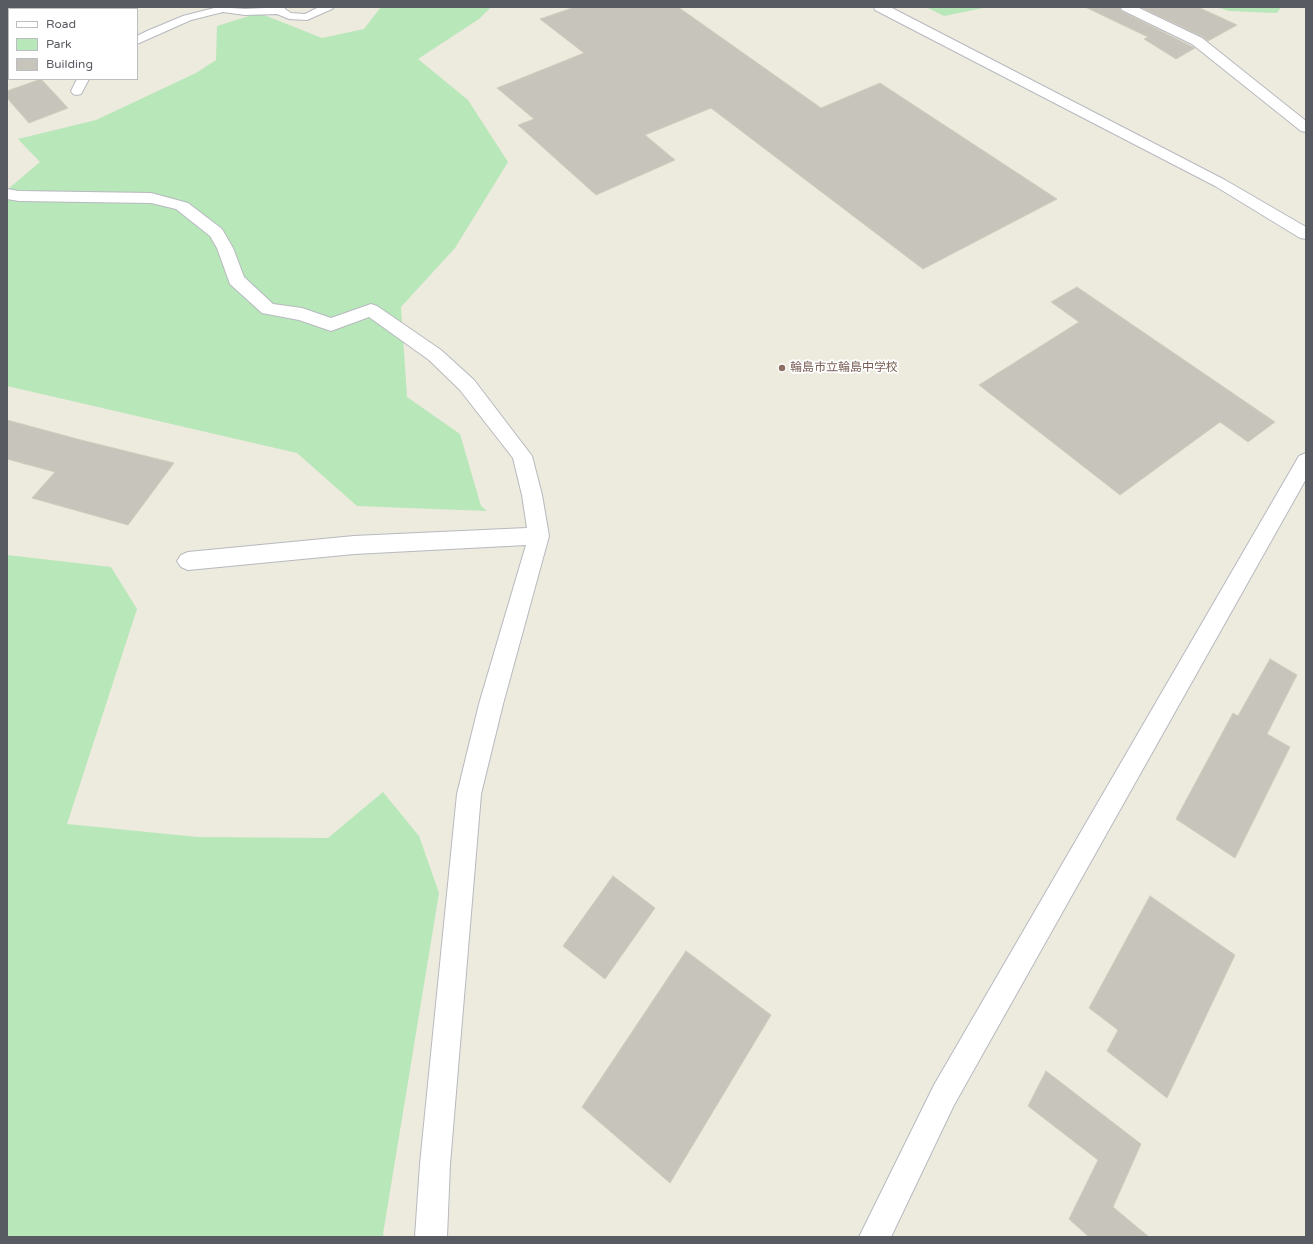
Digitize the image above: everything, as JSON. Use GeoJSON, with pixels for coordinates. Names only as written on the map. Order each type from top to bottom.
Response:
{"type":"FeatureCollection","features":[{"type":"Feature","properties":{"kind":"street"},"geometry":{"type":"LineString","coordinates":[[880,7],[1220,183],[1306,234]]}},
{"type":"Feature","properties":{"kind":"street"},"geometry":{"type":"LineString","coordinates":[[1127,7],[1197,41],[1306,128]]}},
{"type":"Feature","properties":{"kind":"street"},"geometry":{"type":"LineString","coordinates":[[7,194],[151,198],[182,206],[216,233],[225,248],[236,280],[268,309],[302,314],[331,325],[371,310],[435,355],[467,385],[522,456],[532,495],[538,536],[529,574],[491,704],[469,794],[435,1164],[431,1237]]}},
{"type":"Feature","properties":{"kind":"street"},"geometry":{"type":"LineString","coordinates":[[875,1237],[944,1095],[1306,461]]}},
{"type":"Feature","properties":{"kind":"street"},"geometry":{"type":"LineString","coordinates":[[188,561],[354,545],[538,536]]}},
{"type":"Feature","properties":{"kind":"lane"},"geometry":{"type":"LineString","coordinates":[[138,40],[150,33],[187,18],[223,9],[245,12],[279,9],[289,16],[307,16],[328,7]]}},
{"type":"Feature","properties":{"kind":"lane"},"geometry":{"type":"LineString","coordinates":[[77,91],[82,80]]}},
{"type":"Feature","properties":{"kind":"green space"},"geometry":{"type":"Polygon","coordinates":[[[381,7],[491,7],[479,19],[418,59],[468,100],[508,162],[455,248],[401,307],[407,397],[460,434],[481,506],[487,511],[357,506],[297,453],[7,386],[7,190],[40,162],[18,139],[96,120],[196,73],[216,60],[217,26],[259,13],[322,38],[364,29],[381,7]]]}},
{"type":"Feature","properties":{"kind":"green space"},"geometry":{"type":"Polygon","coordinates":[[[926,7],[988,7],[944,16],[926,7]]]}},
{"type":"Feature","properties":{"kind":"green space"},"geometry":{"type":"Polygon","coordinates":[[[1216,7],[1281,7],[1277,13],[1229,11],[1216,7]]]}},
{"type":"Feature","properties":{"kind":"green space"},"geometry":{"type":"Polygon","coordinates":[[[7,555],[111,567],[137,609],[67,824],[197,837],[328,838],[383,792],[419,836],[439,893],[383,1234],[384,1237],[7,1237],[7,555]]]}},
{"type":"Feature","properties":{"kind":"building"},"geometry":{"type":"Polygon","coordinates":[[[575,7],[678,7],[821,108],[880,83],[1057,199],[923,269],[711,108],[645,135],[675,160],[596,195],[518,125],[534,119],[497,88],[584,53],[540,19],[575,7]]]}},
{"type":"Feature","properties":{"kind":"building"},"geometry":{"type":"Polygon","coordinates":[[[1085,7],[1120,7],[1121,11],[1195,48],[1176,59],[1144,39],[1148,37],[1085,7]]]}},
{"type":"Feature","properties":{"kind":"building"},"geometry":{"type":"Polygon","coordinates":[[[1140,7],[1198,7],[1237,25],[1208,41],[1203,37],[1140,7]]]}},
{"type":"Feature","properties":{"kind":"building"},"geometry":{"type":"Polygon","coordinates":[[[42,80],[68,108],[29,123],[7,98],[7,91],[42,80]]]}},
{"type":"Feature","properties":{"kind":"building"},"geometry":{"type":"Polygon","coordinates":[[[1077,287],[1275,422],[1248,442],[1220,422],[1120,495],[979,385],[1079,322],[1051,302],[1077,287]]]}},
{"type":"Feature","properties":{"kind":"building"},"geometry":{"type":"Polygon","coordinates":[[[7,420],[174,463],[128,525],[32,498],[55,472],[7,459],[7,420]]]}},
{"type":"Feature","properties":{"kind":"building"},"geometry":{"type":"Polygon","coordinates":[[[1270,659],[1297,675],[1267,734],[1290,747],[1235,858],[1176,819],[1233,713],[1238,716],[1270,659]]]}},
{"type":"Feature","properties":{"kind":"building"},"geometry":{"type":"Polygon","coordinates":[[[613,876],[655,908],[605,979],[563,946],[613,876]]]}},
{"type":"Feature","properties":{"kind":"building"},"geometry":{"type":"Polygon","coordinates":[[[1150,896],[1235,955],[1167,1098],[1107,1051],[1118,1030],[1089,1008],[1150,896]]]}},
{"type":"Feature","properties":{"kind":"building"},"geometry":{"type":"Polygon","coordinates":[[[686,951],[771,1015],[670,1183],[582,1107],[686,951]]]}},
{"type":"Feature","properties":{"kind":"building"},"geometry":{"type":"Polygon","coordinates":[[[1046,1071],[1141,1144],[1113,1207],[1149,1237],[1089,1237],[1069,1219],[1098,1160],[1028,1106],[1046,1071]]]}},
{"type":"Feature","properties":{"kind":"place","name":"輪島市立輪島中学校"},"geometry":{"type":"Point","coordinates":[782,368]}}]}
